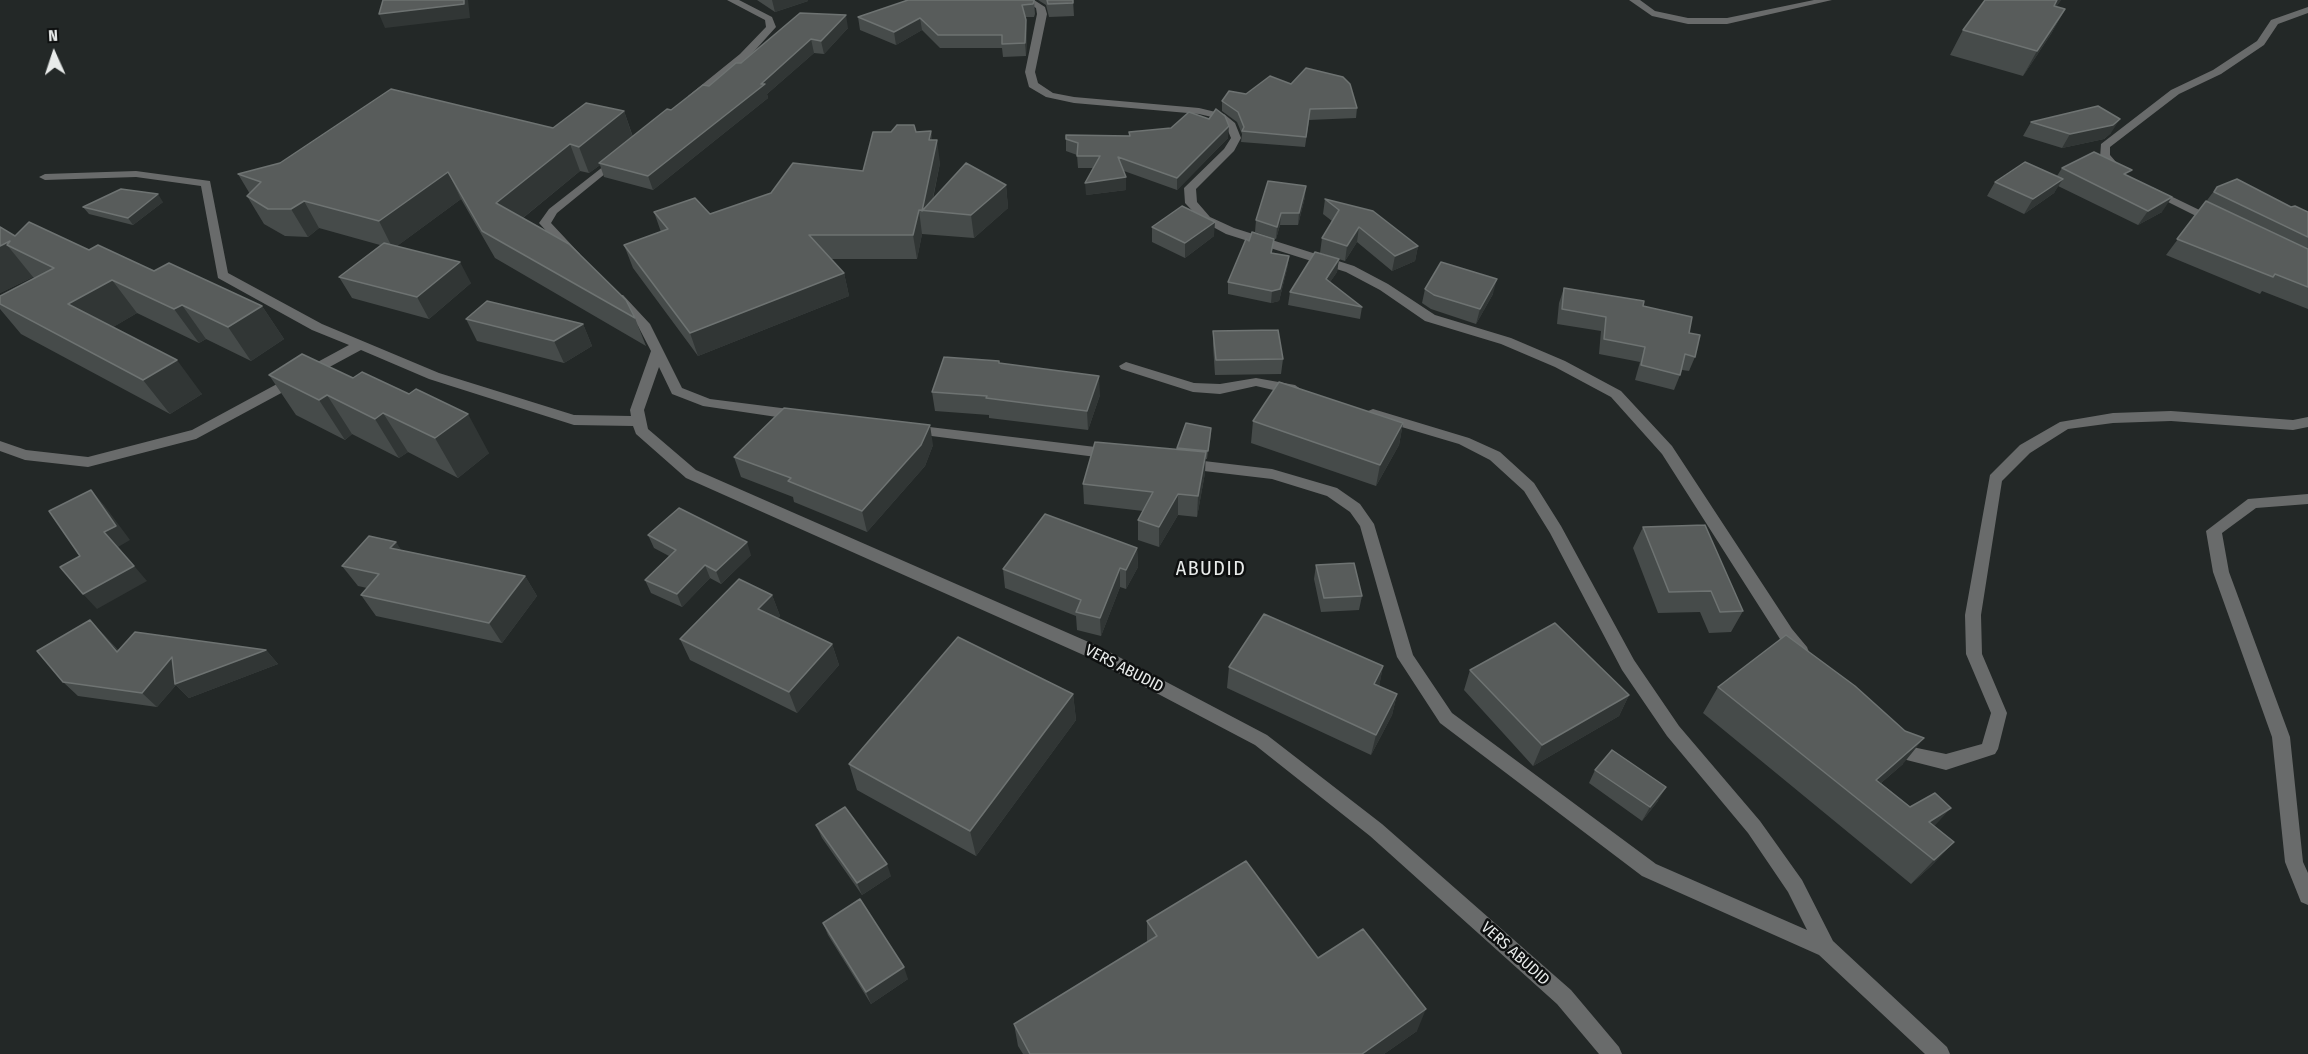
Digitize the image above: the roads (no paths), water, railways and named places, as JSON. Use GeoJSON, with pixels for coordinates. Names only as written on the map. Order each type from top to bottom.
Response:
{"type":"FeatureCollection","features":[{"type":"Feature","properties":{"kind":"street"},"geometry":{"type":"LineString","coordinates":[[680,107],[744,56],[771,27],[769,19],[732,0]]}},
{"type":"Feature","properties":{"kind":"street"},"geometry":{"type":"LineString","coordinates":[[1027,0],[1040,7],[1042,14],[1030,72],[1033,85],[1050,95],[1074,100],[1199,111],[1220,116],[1231,125],[1236,138],[1229,151],[1190,188],[1191,203],[1206,219],[1230,231],[1350,269],[1384,287],[1430,318],[1506,341],[1560,364],[1616,394],[1667,450],[1786,634],[1808,661]]}},
{"type":"Feature","properties":{"kind":"street"},"geometry":{"type":"LineString","coordinates":[[1634,0],[1652,13],[1688,21],[1727,21],[1827,0]]}},
{"type":"Feature","properties":{"kind":"street"},"geometry":{"type":"LineString","coordinates":[[2225,227],[2137,183],[2112,167],[2104,156],[2105,146],[2175,92],[2217,72],[2261,43],[2274,22],[2308,10]]}},
{"type":"Feature","properties":{"kind":"street"},"geometry":{"type":"LineString","coordinates":[[586,265],[544,223],[554,211],[626,152]]}},
{"type":"Feature","properties":{"kind":"street"},"geometry":{"type":"LineString","coordinates":[[45,177],[136,174],[206,183],[222,275],[317,327],[434,376],[574,420],[639,421],[637,410],[658,350]]}},
{"type":"Feature","properties":{"kind":"street"},"geometry":{"type":"LineString","coordinates":[[611,290],[644,324],[677,392],[708,403],[815,418]]}},
{"type":"Feature","properties":{"kind":"street"},"geometry":{"type":"LineString","coordinates":[[0,446],[25,455],[88,462],[196,434],[360,345]]}},
{"type":"Feature","properties":{"kind":"street"},"geometry":{"type":"LineString","coordinates":[[1126,366],[1193,387],[1220,389],[1256,382],[1274,384],[1307,394]]}},
{"type":"Feature","properties":{"kind":"street"},"geometry":{"type":"LineString","coordinates":[[1363,411],[1464,441],[1495,456],[1529,487],[1556,530],[1628,665],[1673,731],[1754,827],[1795,886],[1826,948]]}},
{"type":"Feature","properties":{"kind":"street"},"geometry":{"type":"LineString","coordinates":[[1884,743],[1892,750],[1946,762],[1989,749],[2000,712],[1974,654],[1973,615],[1995,479],[2025,449],[2064,425],[2113,418],[2171,416],[2293,425],[2308,422]]}},
{"type":"Feature","properties":{"kind":"street","name":"VERS ABUDID"},"geometry":{"type":"LineString","coordinates":[[639,421],[641,431],[691,474],[1094,652],[1261,740],[1376,830],[1564,997],[1612,1054]]}},
{"type":"Feature","properties":{"kind":"street"},"geometry":{"type":"LineString","coordinates":[[897,428],[1131,457]]}},
{"type":"Feature","properties":{"kind":"street"},"geometry":{"type":"LineString","coordinates":[[1166,461],[1272,474],[1332,492],[1355,508],[1367,524],[1405,657],[1446,718],[1649,870],[1826,948],[1940,1054]]}},
{"type":"Feature","properties":{"kind":"street"},"geometry":{"type":"LineString","coordinates":[[2308,499],[2253,503],[2214,531],[2220,572],[2280,737],[2294,862],[2308,896]]}},
{"type":"Feature","properties":{"kind":"district","name":"ABUDID"},"geometry":{"type":"Point","coordinates":[1211,569]}}]}
